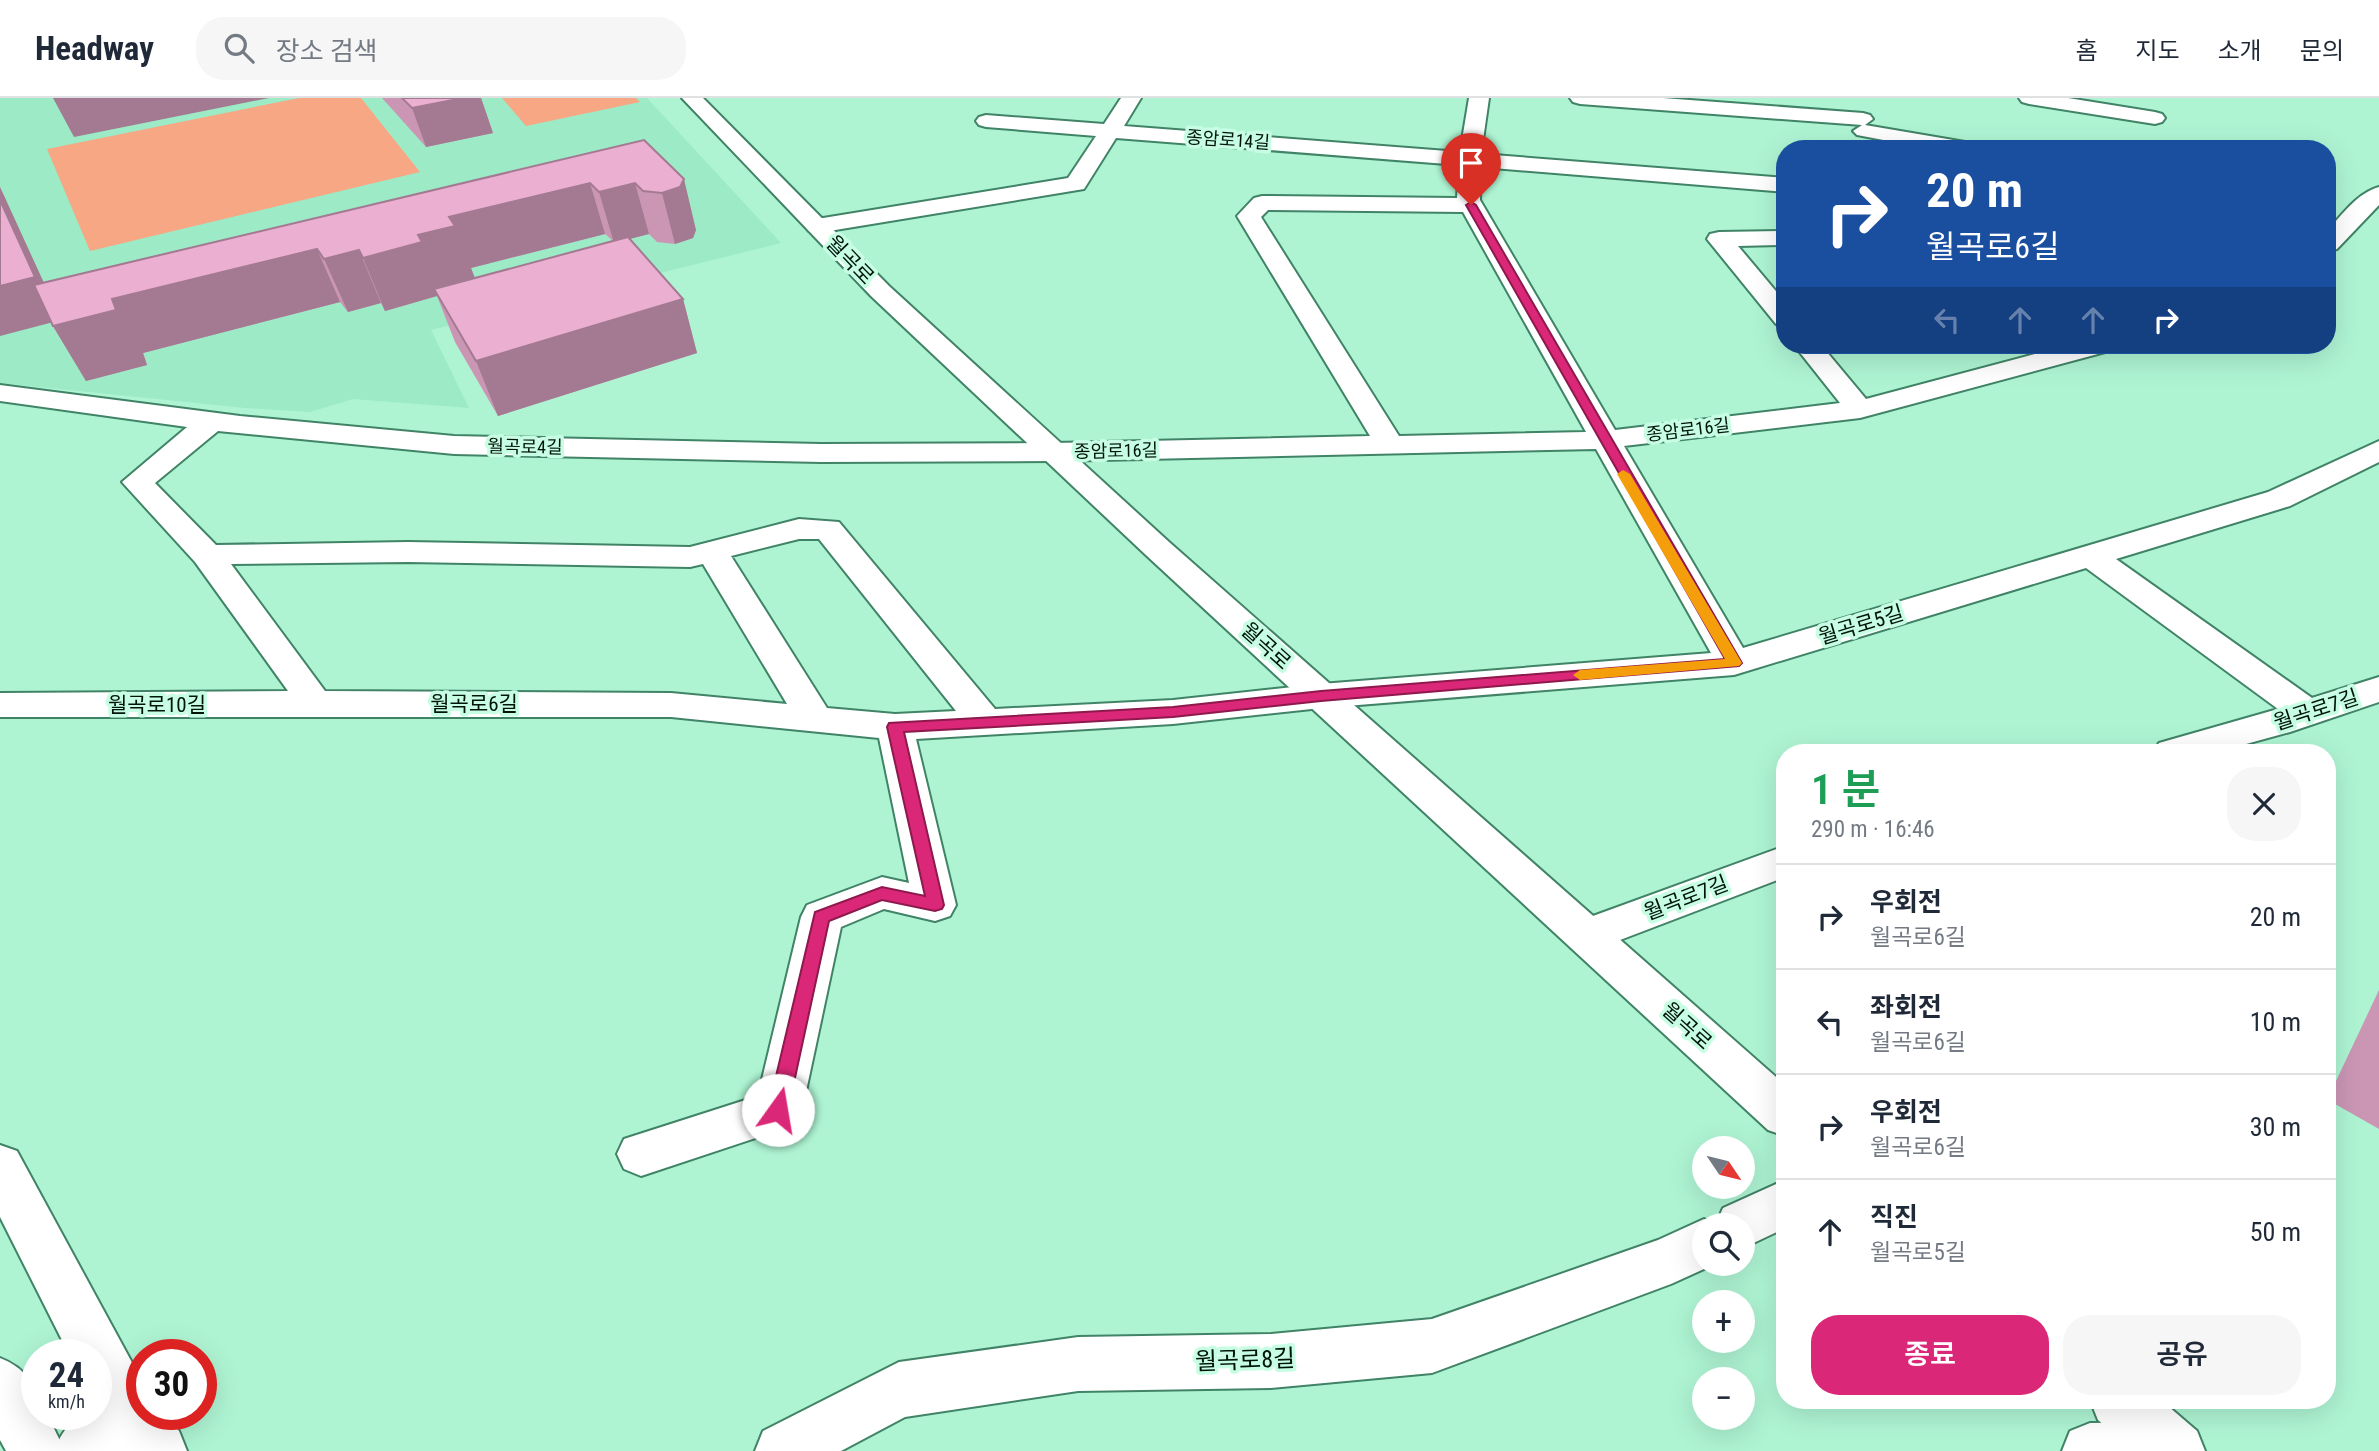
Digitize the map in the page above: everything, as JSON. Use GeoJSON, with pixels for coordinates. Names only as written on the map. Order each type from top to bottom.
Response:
{"type":"FeatureCollection","features":[{"type":"Feature","properties":{"kind":"main road","name":"월곡로"},"geometry":{"type":"LineString","coordinates":[[692,98],[880,291],[1321,696],[1776,1107]]}},
{"type":"Feature","properties":{"kind":"main road","name":"월곡로"},"geometry":{"type":"LineString","coordinates":[[817,226],[1076,184],[1130,98]]}},
{"type":"Feature","properties":{"kind":"main road"},"geometry":{"type":"LineString","coordinates":[[1479,98],[1470,159],[1468,200],[1734,663]]}},
{"type":"Feature","properties":{"kind":"main road"},"geometry":{"type":"LineString","coordinates":[[1580,98],[1863,124],[1932,140]]}},
{"type":"Feature","properties":{"kind":"main road"},"geometry":{"type":"LineString","coordinates":[[2029,98],[2155,118]]}},
{"type":"Feature","properties":{"kind":"main road","name":"종암로14길"},"geometry":{"type":"LineString","coordinates":[[986,121],[1776,184]]}},
{"type":"Feature","properties":{"kind":"main road"},"geometry":{"type":"LineString","coordinates":[[2336,235],[2364,205],[2379,194]]}},
{"type":"Feature","properties":{"kind":"main road"},"geometry":{"type":"LineString","coordinates":[[1389,444],[1249,216],[1262,203],[1471,205]]}},
{"type":"Feature","properties":{"kind":"main road"},"geometry":{"type":"LineString","coordinates":[[1776,238],[1719,239],[1776,307]]}},
{"type":"Feature","properties":{"kind":"main road"},"geometry":{"type":"LineString","coordinates":[[1814,354],[1860,409]]}},
{"type":"Feature","properties":{"kind":"main road"},"geometry":{"type":"LineString","coordinates":[[2004,354],[2022,364]]}},
{"type":"Feature","properties":{"kind":"main road","name":"종암로16길"},"geometry":{"type":"LineString","coordinates":[[1054,452],[1604,440],[1860,409],[2063,354]]}},
{"type":"Feature","properties":{"kind":"main road","name":"월곡로4길"},"geometry":{"type":"LineString","coordinates":[[0,393],[212,421],[454,445],[821,453],[1054,452]]}},
{"type":"Feature","properties":{"kind":"main road"},"geometry":{"type":"LineString","coordinates":[[212,421],[137,482],[207,555],[271,639],[315,703]]}},
{"type":"Feature","properties":{"kind":"main road","name":"월곡로5길"},"geometry":{"type":"LineString","coordinates":[[1321,696],[1734,663],[2279,499],[2379,450]]}},
{"type":"Feature","properties":{"kind":"main road"},"geometry":{"type":"LineString","coordinates":[[207,555],[408,552],[690,557],[799,528],[828,529],[985,722]]}},
{"type":"Feature","properties":{"kind":"main road"},"geometry":{"type":"LineString","coordinates":[[712,552],[815,719]]}},
{"type":"Feature","properties":{"kind":"main road"},"geometry":{"type":"LineString","coordinates":[[2090,555],[2308,713]]}},
{"type":"Feature","properties":{"kind":"main road","name":"월곡로7길"},"geometry":{"type":"LineString","coordinates":[[2200,744],[2379,690]]}},
{"type":"Feature","properties":{"kind":"main road","name":"월곡로6길"},"geometry":{"type":"LineString","coordinates":[[315,703],[671,705],[895,727],[1173,712],[1321,696]]}},
{"type":"Feature","properties":{"kind":"main road","name":"월곡로10길"},"geometry":{"type":"LineString","coordinates":[[0,705],[315,703]]}},
{"type":"Feature","properties":{"kind":"main road"},"geometry":{"type":"LineString","coordinates":[[641,1154],[778,1110],[822,917],[882,893],[935,905],[895,727]]}},
{"type":"Feature","properties":{"kind":"main road","name":"월곡로7길"},"geometry":{"type":"LineString","coordinates":[[1586,936],[1776,864]]}},
{"type":"Feature","properties":{"kind":"main road"},"geometry":{"type":"LineString","coordinates":[[0,1167],[144,1433],[82,1451]]}},
{"type":"Feature","properties":{"kind":"main road"},"geometry":{"type":"LineString","coordinates":[[1755,1218],[1776,1208]]}},
{"type":"Feature","properties":{"kind":"main road","name":"월곡로8길"},"geometry":{"type":"LineString","coordinates":[[783,1451],[899,1390],[1078,1364],[1271,1361],[1432,1346],[1671,1260],[1692,1249]]}},
{"type":"Feature","properties":{"kind":"main road"},"geometry":{"type":"LineString","coordinates":[[0,1385],[37,1451]]}},
{"type":"Feature","properties":{"kind":"main road"},"geometry":{"type":"LineString","coordinates":[[2129,1409],[2177,1450]]}},
{"type":"Feature","properties":{"kind":"main road"},"geometry":{"type":"LineString","coordinates":[[2091,1451],[2177,1450]]}},
{"type":"Feature","properties":{"kind":"shaded area"},"geometry":{"type":"Polygon","coordinates":[[[0,98],[647,98],[781,243],[431,330],[469,408],[353,399],[310,412],[0,383],[0,98]]]}},
{"type":"Feature","properties":{"kind":"shaded area"},"geometry":{"type":"Polygon","coordinates":[[[299,98],[361,98],[420,172],[90,251],[47,149],[299,98]]]}},
{"type":"Feature","properties":{"kind":"shaded area"},"geometry":{"type":"Polygon","coordinates":[[[502,98],[636,98],[640,102],[526,126],[502,98]]]}},
{"type":"Feature","properties":{"kind":"building"},"geometry":{"type":"Polygon","coordinates":[[[402,98],[463,98],[412,108],[402,98]]]}},
{"type":"Feature","properties":{"kind":"building"},"geometry":{"type":"Polygon","coordinates":[[[644,140],[684,179],[680,187],[662,193],[643,191],[635,183],[599,192],[590,183],[449,217],[455,226],[418,235],[422,242],[363,258],[359,250],[324,259],[317,249],[112,299],[116,310],[53,326],[34,285],[644,140]]]}},
{"type":"Feature","properties":{"kind":"building"},"geometry":{"type":"Polygon","coordinates":[[[0,200],[35,277],[0,286],[0,200]]]}},
{"type":"Feature","properties":{"kind":"building"},"geometry":{"type":"Polygon","coordinates":[[[628,237],[683,299],[476,361],[434,289],[628,237]]]}},
{"type":"Feature","properties":{"kind":"slow traffic"},"geometry":{"type":"LineString","coordinates":[[1580,675],[1734,663],[1623,474]]}},
{"type":"Feature","properties":{"kind":"route"},"geometry":{"type":"LineString","coordinates":[[778,1110],[822,917],[882,893],[935,905],[895,727],[1173,712],[1321,696],[1734,663],[1471,205]]}}]}
